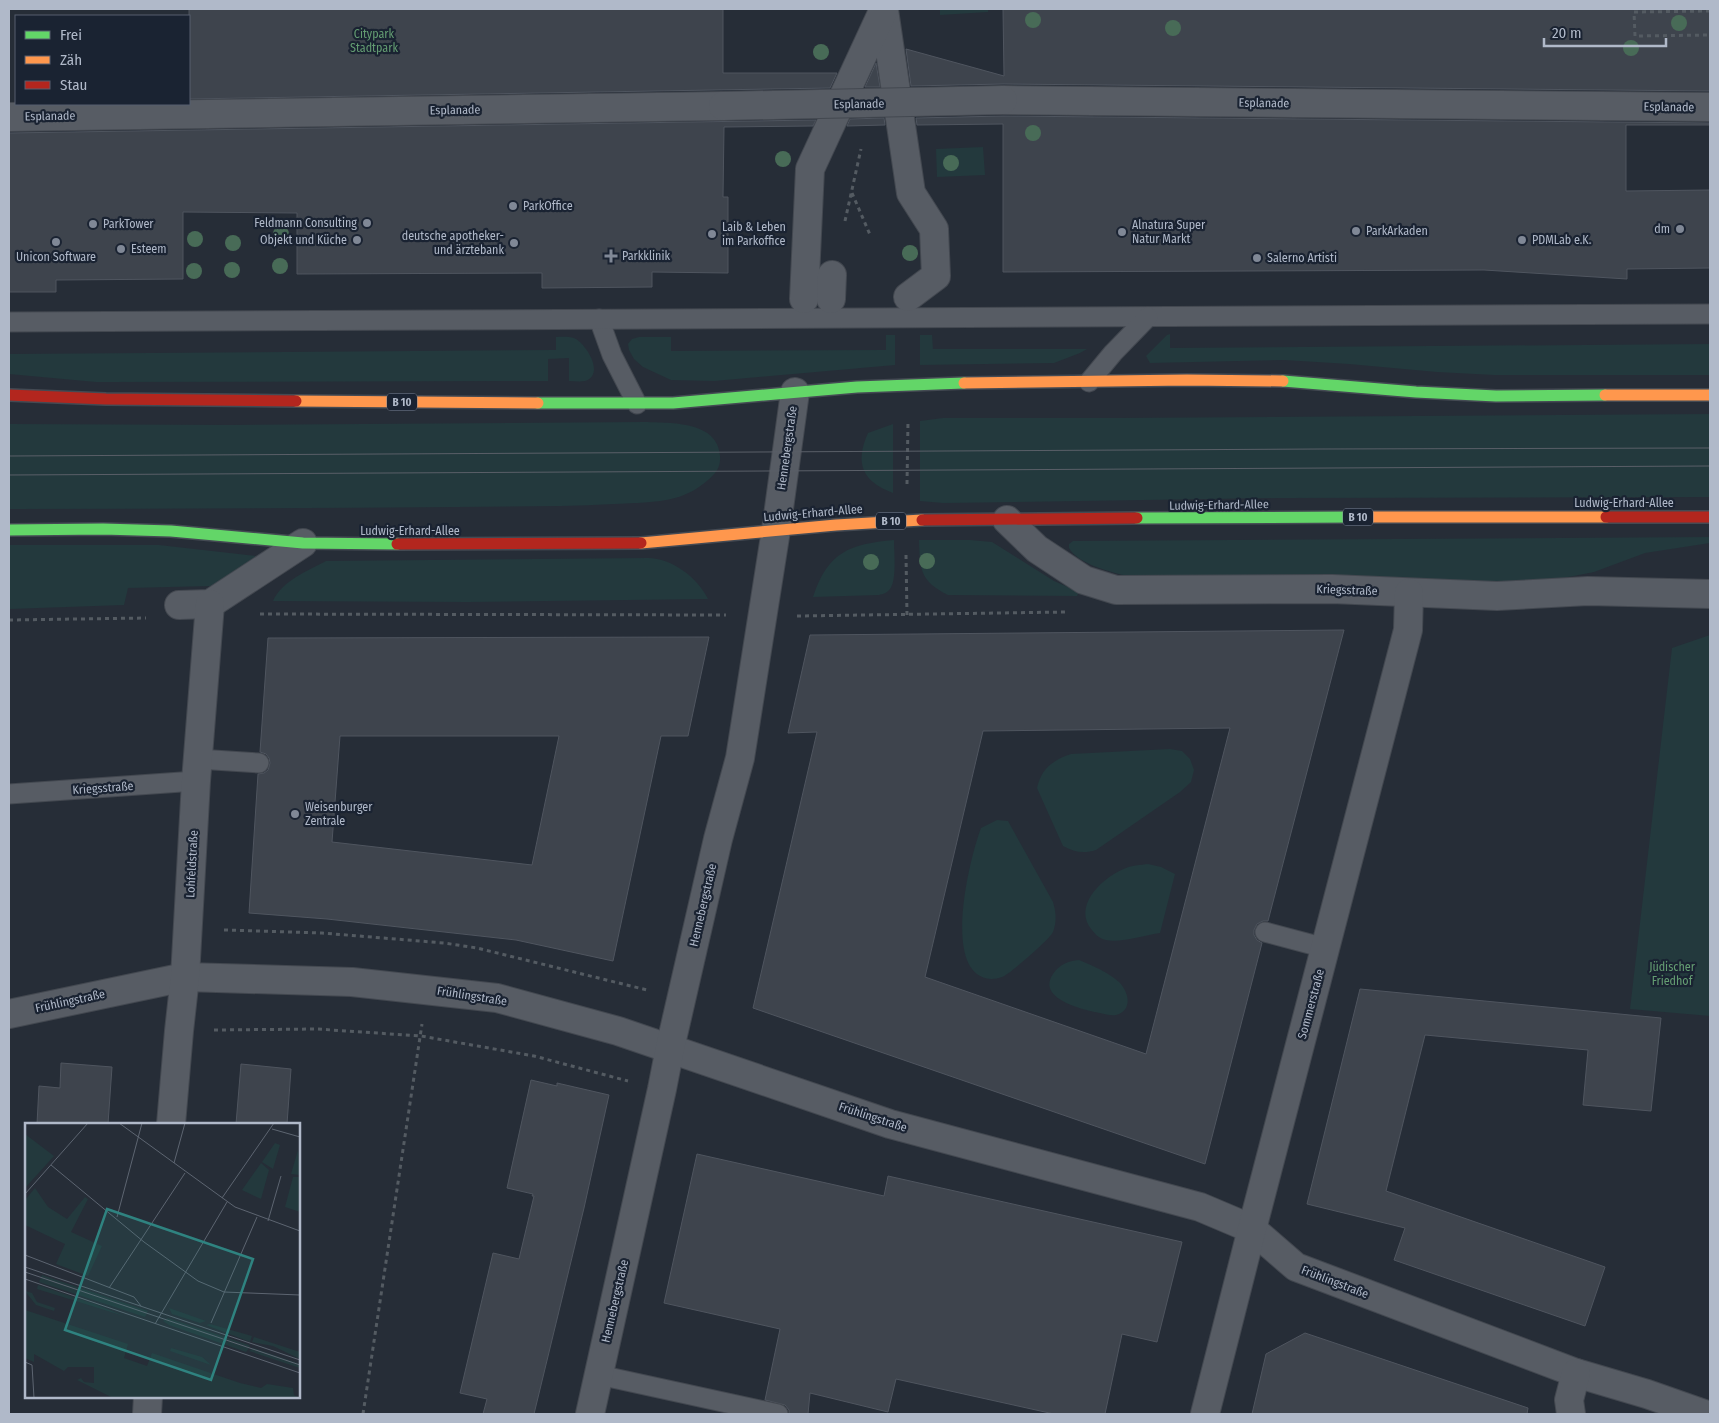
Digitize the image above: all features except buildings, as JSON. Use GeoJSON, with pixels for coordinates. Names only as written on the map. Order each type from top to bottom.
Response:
{"type":"FeatureCollection","features":[{"type":"Feature","properties":{"kind":"main road","name":"B 10"},"geometry":{"type":"LineString","coordinates":[[9,395],[106,399],[637,404],[673,403],[908,384],[1187,380],[1291,381],[1424,393],[1496,396],[1710,395]]}},
{"type":"Feature","properties":{"kind":"main road","name":"Ludwig-Erhard-Allee"},"geometry":{"type":"LineString","coordinates":[[9,530],[103,529],[171,531],[304,543],[466,545],[633,544],[905,520],[1710,517]]}},
{"type":"Feature","properties":{"kind":"street"},"geometry":{"type":"LineString","coordinates":[[884,9],[911,193],[934,229],[936,276],[908,298]]}},
{"type":"Feature","properties":{"kind":"street"},"geometry":{"type":"LineString","coordinates":[[804,299],[810,169],[884,9]]}},
{"type":"Feature","properties":{"kind":"street","name":"Esplanade"},"geometry":{"type":"LineString","coordinates":[[9,117],[1003,100],[1710,107]]}},
{"type":"Feature","properties":{"kind":"street","name":"Hennebergstraße"},"geometry":{"type":"LineString","coordinates":[[590,1414],[681,999],[718,839],[740,758],[776,530],[795,392]]}},
{"type":"Feature","properties":{"kind":"street","name":"Kriegsstraße"},"geometry":{"type":"LineString","coordinates":[[1006,520],[1037,549],[1084,580],[1116,590],[1332,588],[1498,596],[1588,591],[1710,594]]}},
{"type":"Feature","properties":{"kind":"street"},"geometry":{"type":"LineString","coordinates":[[179,604],[210,604],[304,543]]}},
{"type":"Feature","properties":{"kind":"street","name":"Sommerstraße"},"geometry":{"type":"LineString","coordinates":[[1206,1414],[1252,1229],[1408,630],[1409,593]]}},
{"type":"Feature","properties":{"kind":"street","name":"Lohfeldstraße"},"geometry":{"type":"LineString","coordinates":[[171,1123],[179,1031],[186,978],[197,770],[210,604]]}},
{"type":"Feature","properties":{"kind":"street","name":"Frühlingstraße"},"geometry":{"type":"LineString","coordinates":[[9,1014],[186,978],[352,982],[497,998],[618,1031],[890,1124],[1200,1207],[1252,1229],[1296,1267],[1576,1373],[1647,1394],[1704,1414]]}},
{"type":"Feature","properties":{"kind":"street"},"geometry":{"type":"LineString","coordinates":[[1571,1414],[1569,1400],[1576,1373]]}},
{"type":"Feature","properties":{"kind":"street"},"geometry":{"type":"LineString","coordinates":[[147,1414],[148,1398]]}},
{"type":"Feature","properties":{"kind":"lane"},"geometry":{"type":"LineString","coordinates":[[9,322],[1710,314]]}},
{"type":"Feature","properties":{"kind":"lane"},"geometry":{"type":"LineString","coordinates":[[1089,382],[1112,353],[1148,317]]}},
{"type":"Feature","properties":{"kind":"lane"},"geometry":{"type":"LineString","coordinates":[[599,318],[612,355],[637,404]]}},
{"type":"Feature","properties":{"kind":"lane","name":"Kriegsstraße"},"geometry":{"type":"LineString","coordinates":[[9,794],[259,764]]}},
{"type":"Feature","properties":{"kind":"lane"},"geometry":{"type":"LineString","coordinates":[[1265,932],[1325,948]]}},
{"type":"Feature","properties":{"kind":"lane"},"geometry":{"type":"LineString","coordinates":[[599,1375],[778,1414]]}},
{"type":"Feature","properties":{"kind":"path"},"geometry":{"type":"LineString","coordinates":[[1710,11],[1634,12],[1635,36],[1710,35]]}},
{"type":"Feature","properties":{"kind":"path"},"geometry":{"type":"LineString","coordinates":[[847,214],[862,144]]}},
{"type":"Feature","properties":{"kind":"path"},"geometry":{"type":"LineString","coordinates":[[852,192],[871,237]]}},
{"type":"Feature","properties":{"kind":"path"},"geometry":{"type":"LineString","coordinates":[[907,615],[905,520],[908,384]]}},
{"type":"Feature","properties":{"kind":"path"},"geometry":{"type":"LineString","coordinates":[[9,620],[159,618],[179,604]]}},
{"type":"Feature","properties":{"kind":"path"},"geometry":{"type":"LineString","coordinates":[[210,604],[226,614],[714,615]]}},
{"type":"Feature","properties":{"kind":"path"},"geometry":{"type":"LineString","coordinates":[[810,616],[1067,612]]}},
{"type":"Feature","properties":{"kind":"path"},"geometry":{"type":"LineString","coordinates":[[188,928],[322,933],[444,943],[477,948],[681,999]]}},
{"type":"Feature","properties":{"kind":"path"},"geometry":{"type":"LineString","coordinates":[[179,1031],[317,1029],[420,1036],[534,1056],[662,1089]]}},
{"type":"Feature","properties":{"kind":"path"},"geometry":{"type":"LineString","coordinates":[[363,1414],[420,1036]]}},
{"type":"Feature","properties":{"kind":"green space"},"geometry":{"type":"Polygon","coordinates":[[[940,9],[988,9],[988,12],[940,15],[940,9]]]}},
{"type":"Feature","properties":{"kind":"green space"},"geometry":{"type":"Polygon","coordinates":[[[983,147],[985,175],[937,177],[936,149],[983,147]]]}},
{"type":"Feature","properties":{"kind":"green space"},"geometry":{"type":"Polygon","coordinates":[[[1170,334],[1170,348],[1710,344],[1710,375],[1494,375],[1284,360],[1150,363],[1146,356],[1170,334]]]}},
{"type":"Feature","properties":{"kind":"green space"},"geometry":{"type":"Polygon","coordinates":[[[886,335],[895,335],[895,365],[714,381],[671,380],[643,367],[634,359],[628,344],[632,339],[639,337],[671,337],[671,351],[886,350],[886,335]]]}},
{"type":"Feature","properties":{"kind":"green space"},"geometry":{"type":"Polygon","coordinates":[[[920,335],[932,335],[933,349],[1087,349],[1054,363],[920,365],[920,335]]]}},
{"type":"Feature","properties":{"kind":"green space"},"geometry":{"type":"Polygon","coordinates":[[[556,337],[574,338],[585,348],[594,366],[594,372],[591,377],[585,381],[569,381],[569,358],[548,359],[548,381],[96,382],[9,374],[9,354],[556,350],[556,337]]]}},
{"type":"Feature","properties":{"kind":"green space"},"geometry":{"type":"Polygon","coordinates":[[[1710,414],[1710,497],[1279,498],[943,503],[920,501],[920,421],[943,418],[1710,414]]]}},
{"type":"Feature","properties":{"kind":"green space"},"geometry":{"type":"Polygon","coordinates":[[[645,422],[691,426],[711,436],[717,445],[720,456],[719,467],[716,472],[701,486],[684,495],[668,500],[637,503],[574,506],[9,509],[9,424],[230,425],[645,422]]]}},
{"type":"Feature","properties":{"kind":"green space"},"geometry":{"type":"Polygon","coordinates":[[[893,424],[893,493],[883,489],[868,477],[864,471],[862,454],[868,433],[893,424]]]}},
{"type":"Feature","properties":{"kind":"green space"},"geometry":{"type":"Polygon","coordinates":[[[1710,537],[1710,543],[1645,553],[1594,572],[1538,583],[1126,576],[1087,563],[1073,554],[1069,548],[1069,544],[1073,541],[1710,537]]]}},
{"type":"Feature","properties":{"kind":"green space"},"geometry":{"type":"Polygon","coordinates":[[[894,540],[894,579],[888,591],[879,595],[813,597],[826,570],[833,560],[842,553],[864,544],[894,540]]]}},
{"type":"Feature","properties":{"kind":"green space"},"geometry":{"type":"Polygon","coordinates":[[[919,540],[992,542],[1054,581],[1079,592],[1077,596],[948,595],[932,585],[923,574],[919,540]]]}},
{"type":"Feature","properties":{"kind":"green space"},"geometry":{"type":"Polygon","coordinates":[[[9,545],[159,545],[256,556],[252,568],[212,586],[128,588],[124,605],[9,609],[9,545]]]}},
{"type":"Feature","properties":{"kind":"green space"},"geometry":{"type":"Polygon","coordinates":[[[648,558],[666,561],[675,565],[698,584],[708,599],[468,602],[273,601],[289,582],[326,561],[648,558]]]}},
{"type":"Feature","properties":{"kind":"green space","name":"Jüdischer Friedhof"},"geometry":{"type":"Polygon","coordinates":[[[1710,635],[1710,1016],[1630,1009],[1672,648],[1710,635]]]}},
{"type":"Feature","properties":{"kind":"green space"},"geometry":{"type":"Polygon","coordinates":[[[1170,749],[1182,751],[1190,759],[1194,770],[1191,782],[1180,792],[1096,850],[1079,852],[1063,846],[1037,788],[1041,776],[1053,762],[1071,754],[1170,749]]]}},
{"type":"Feature","properties":{"kind":"green space"},"geometry":{"type":"Polygon","coordinates":[[[997,820],[1008,821],[1053,902],[1056,920],[1053,932],[1038,949],[1000,978],[991,979],[975,973],[966,958],[963,938],[963,913],[971,863],[981,828],[997,820]]]}},
{"type":"Feature","properties":{"kind":"green space"},"geometry":{"type":"Polygon","coordinates":[[[1148,864],[1161,867],[1175,874],[1160,933],[1112,941],[1099,937],[1089,926],[1086,917],[1086,908],[1094,891],[1109,877],[1126,868],[1148,864]]]}},
{"type":"Feature","properties":{"kind":"green space"},"geometry":{"type":"Polygon","coordinates":[[[1079,960],[1105,972],[1119,982],[1125,990],[1128,999],[1128,1004],[1123,1011],[1119,1014],[1110,1015],[1074,1006],[1056,997],[1049,983],[1053,974],[1064,964],[1079,960]]]}},
{"type":"Feature","properties":{"kind":"tram line"},"geometry":{"type":"LineString","coordinates":[[9,456],[1710,448]]}},
{"type":"Feature","properties":{"kind":"tram line"},"geometry":{"type":"LineString","coordinates":[[9,475],[1710,466]]}},
{"type":"Feature","properties":{"kind":"traffic: fast"},"geometry":{"type":"LineString","coordinates":[[1283,381],[1416,392],[1496,396],[1605,395]]}},
{"type":"Feature","properties":{"kind":"traffic: fast"},"geometry":{"type":"LineString","coordinates":[[538,403],[673,403],[857,387],[964,383]]}},
{"type":"Feature","properties":{"kind":"traffic: fast"},"geometry":{"type":"LineString","coordinates":[[1137,518],[1354,517]]}},
{"type":"Feature","properties":{"kind":"traffic: fast"},"geometry":{"type":"LineString","coordinates":[[9,530],[103,529],[171,531],[303,543],[397,544]]}},
{"type":"Feature","properties":{"kind":"traffic: slow"},"geometry":{"type":"LineString","coordinates":[[964,383],[1187,380],[1283,381]]}},
{"type":"Feature","properties":{"kind":"traffic: slow"},"geometry":{"type":"LineString","coordinates":[[1605,395],[1710,395]]}},
{"type":"Feature","properties":{"kind":"traffic: slow"},"geometry":{"type":"LineString","coordinates":[[296,401],[538,403]]}},
{"type":"Feature","properties":{"kind":"traffic: slow"},"geometry":{"type":"LineString","coordinates":[[1354,517],[1606,517]]}},
{"type":"Feature","properties":{"kind":"traffic: slow"},"geometry":{"type":"LineString","coordinates":[[641,543],[836,525],[922,520]]}},
{"type":"Feature","properties":{"kind":"traffic: jam"},"geometry":{"type":"LineString","coordinates":[[9,395],[106,399],[296,401]]}},
{"type":"Feature","properties":{"kind":"traffic: jam"},"geometry":{"type":"LineString","coordinates":[[1606,517],[1710,517]]}},
{"type":"Feature","properties":{"kind":"traffic: jam"},"geometry":{"type":"LineString","coordinates":[[922,520],[1137,518]]}},
{"type":"Feature","properties":{"kind":"traffic: jam"},"geometry":{"type":"LineString","coordinates":[[397,544],[641,543]]}},
{"type":"Feature","properties":{"kind":"place","name":"ParkOffice"},"geometry":{"type":"Point","coordinates":[513,206]}},
{"type":"Feature","properties":{"kind":"place","name":"Feldmann Consulting"},"geometry":{"type":"Point","coordinates":[367,223]}},
{"type":"Feature","properties":{"kind":"place","name":"ParkTower"},"geometry":{"type":"Point","coordinates":[93,224]}},
{"type":"Feature","properties":{"kind":"place","name":"dm"},"geometry":{"type":"Point","coordinates":[1680,229]}},
{"type":"Feature","properties":{"kind":"place","name":"ParkArkaden"},"geometry":{"type":"Point","coordinates":[1356,231]}},
{"type":"Feature","properties":{"kind":"place","name":"Alnatura Super Natur Markt"},"geometry":{"type":"Point","coordinates":[1122,232]}},
{"type":"Feature","properties":{"kind":"place","name":"Laib & Leben im Parkoffice"},"geometry":{"type":"Point","coordinates":[712,234]}},
{"type":"Feature","properties":{"kind":"place","name":"Objekt und Küche"},"geometry":{"type":"Point","coordinates":[357,240]}},
{"type":"Feature","properties":{"kind":"place","name":"PDMLab e.K."},"geometry":{"type":"Point","coordinates":[1522,240]}},
{"type":"Feature","properties":{"kind":"place","name":"Unicon Software"},"geometry":{"type":"Point","coordinates":[56,242]}},
{"type":"Feature","properties":{"kind":"place","name":"deutsche apotheker- und ärztebank"},"geometry":{"type":"Point","coordinates":[514,243]}},
{"type":"Feature","properties":{"kind":"place","name":"Esteem"},"geometry":{"type":"Point","coordinates":[121,249]}},
{"type":"Feature","properties":{"kind":"place","name":"Parkklinik"},"geometry":{"type":"Point","coordinates":[611,256]}},
{"type":"Feature","properties":{"kind":"place","name":"Salerno Artisti"},"geometry":{"type":"Point","coordinates":[1257,258]}},
{"type":"Feature","properties":{"kind":"place","name":"Weisenburger Zentrale"},"geometry":{"type":"Point","coordinates":[295,814]}},
{"type":"Feature","properties":{"kind":"park label","name":"Citypark Stadtpark"},"geometry":{"type":"Point","coordinates":[374,41]}}]}
